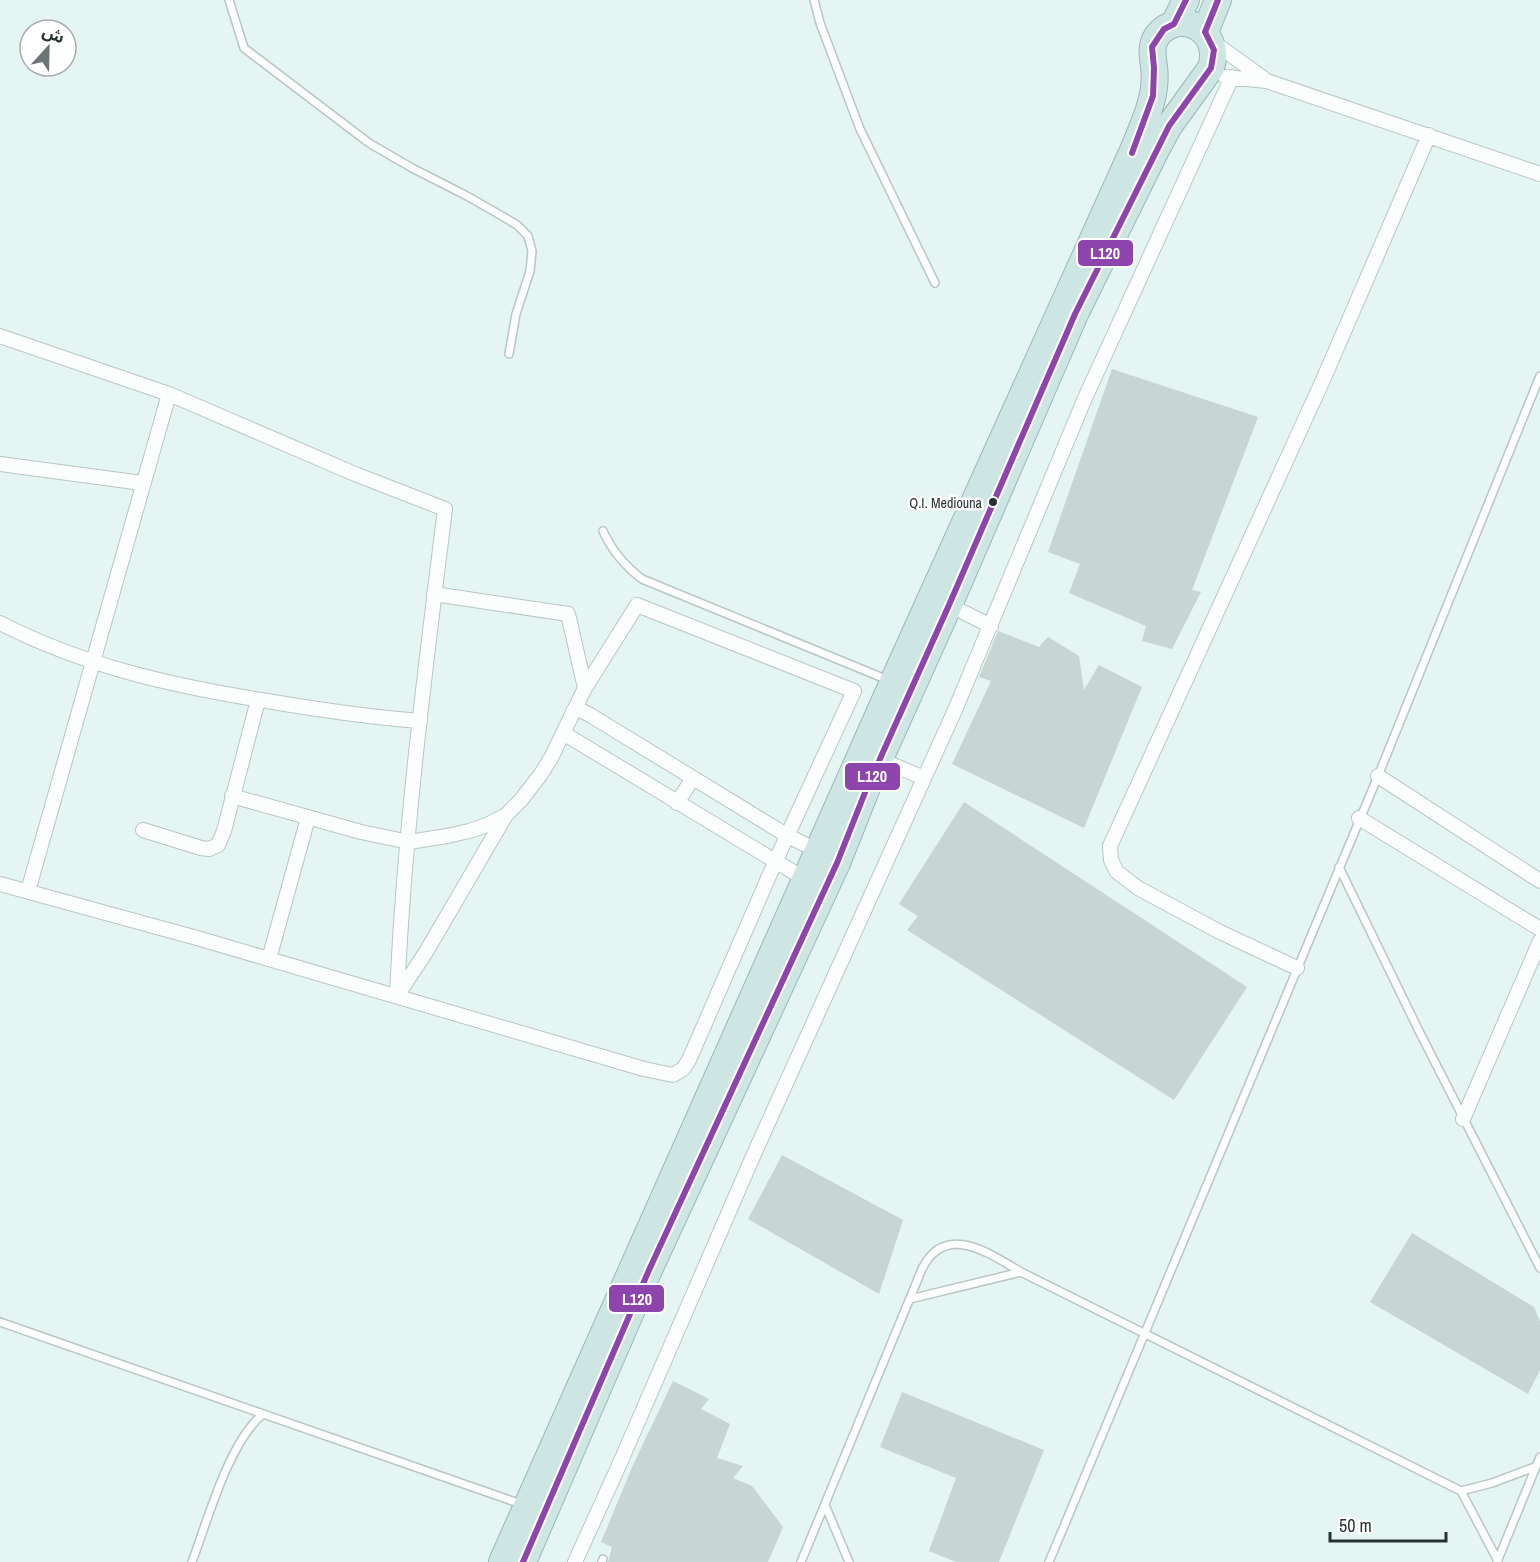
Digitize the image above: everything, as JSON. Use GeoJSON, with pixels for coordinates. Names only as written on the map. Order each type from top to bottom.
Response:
{"type":"FeatureCollection","features":[{"type":"Feature","properties":{"kind":"highway"},"geometry":{"type":"LineString","coordinates":[[1174,24],[1186,0]]}},
{"type":"Feature","properties":{"kind":"highway"},"geometry":{"type":"LineString","coordinates":[[523,1562],[649,1270],[837,863],[879,759],[949,605],[1075,314],[1157,148],[1214,59],[1208,37],[1218,0]]}},
{"type":"Feature","properties":{"kind":"highway"},"geometry":{"type":"LineString","coordinates":[[1203,78],[1191,85],[1180,86],[1170,83],[1161,77],[1155,68],[1152,47],[1164,29],[1174,24],[1185,23],[1196,26],[1208,37]]}},
{"type":"Feature","properties":{"kind":"highway"},"geometry":{"type":"LineString","coordinates":[[502,1562],[893,682],[1134,148],[1153,96],[1155,68]]}},
{"type":"Feature","properties":{"kind":"street"},"geometry":{"type":"LineString","coordinates":[[1208,37],[1267,81]]}},
{"type":"Feature","properties":{"kind":"street"},"geometry":{"type":"LineString","coordinates":[[1203,78],[1232,77],[1267,81],[1540,174]]}},
{"type":"Feature","properties":{"kind":"street"},"geometry":{"type":"LineString","coordinates":[[575,1562],[621,1463],[759,1144],[991,626],[1085,398],[1232,77]]}},
{"type":"Feature","properties":{"kind":"street"},"geometry":{"type":"LineString","coordinates":[[1296,968],[1220,932],[1131,884],[1117,872],[1112,864],[1109,854],[1110,846],[1323,380],[1429,135]]}},
{"type":"Feature","properties":{"kind":"street"},"geometry":{"type":"LineString","coordinates":[[0,336],[169,394],[355,474],[445,509],[420,721],[402,907],[397,996]]}},
{"type":"Feature","properties":{"kind":"street"},"geometry":{"type":"LineString","coordinates":[[28,891],[169,394]]}},
{"type":"Feature","properties":{"kind":"street"},"geometry":{"type":"LineString","coordinates":[[0,464],[142,483]]}},
{"type":"Feature","properties":{"kind":"street"},"geometry":{"type":"LineString","coordinates":[[434,594],[568,615],[585,688]]}},
{"type":"Feature","properties":{"kind":"street"},"geometry":{"type":"LineString","coordinates":[[0,884],[269,959],[644,1070],[676,1074],[683,1069],[688,1060],[776,860],[855,691],[637,605],[585,688],[551,758],[536,782],[506,815],[426,952],[397,996]]}},
{"type":"Feature","properties":{"kind":"street"},"geometry":{"type":"LineString","coordinates":[[949,605],[991,626]]}},
{"type":"Feature","properties":{"kind":"street"},"geometry":{"type":"LineString","coordinates":[[0,623],[32,640],[93,663],[168,684],[219,695],[345,714],[420,721]]}},
{"type":"Feature","properties":{"kind":"street"},"geometry":{"type":"LineString","coordinates":[[143,830],[201,848],[215,847],[224,831],[258,700]]}},
{"type":"Feature","properties":{"kind":"street"},"geometry":{"type":"LineString","coordinates":[[573,711],[580,710],[590,715],[788,836],[818,851]]}},
{"type":"Feature","properties":{"kind":"street"},"geometry":{"type":"LineString","coordinates":[[563,734],[806,879]]}},
{"type":"Feature","properties":{"kind":"street"},"geometry":{"type":"LineString","coordinates":[[879,759],[924,778]]}},
{"type":"Feature","properties":{"kind":"street"},"geometry":{"type":"LineString","coordinates":[[1378,776],[1540,881]]}},
{"type":"Feature","properties":{"kind":"street"},"geometry":{"type":"LineString","coordinates":[[677,803],[693,778]]}},
{"type":"Feature","properties":{"kind":"street"},"geometry":{"type":"LineString","coordinates":[[232,796],[361,832],[409,842],[469,831],[506,815]]}},
{"type":"Feature","properties":{"kind":"street"},"geometry":{"type":"LineString","coordinates":[[269,959],[308,818]]}},
{"type":"Feature","properties":{"kind":"street"},"geometry":{"type":"LineString","coordinates":[[1359,818],[1540,929]]}},
{"type":"Feature","properties":{"kind":"street"},"geometry":{"type":"LineString","coordinates":[[1463,1119],[1540,941]]}},
{"type":"Feature","properties":{"kind":"lane"},"geometry":{"type":"LineString","coordinates":[[229,0],[244,48],[369,143],[485,206],[517,225],[528,236],[532,251],[530,271],[516,314],[509,354]]}},
{"type":"Feature","properties":{"kind":"lane"},"geometry":{"type":"LineString","coordinates":[[814,0],[820,23],[860,129],[935,283]]}},
{"type":"Feature","properties":{"kind":"lane"},"geometry":{"type":"LineString","coordinates":[[1049,1562],[1378,776],[1540,376]]}},
{"type":"Feature","properties":{"kind":"lane"},"geometry":{"type":"LineString","coordinates":[[603,531],[612,550],[642,579],[893,682]]}},
{"type":"Feature","properties":{"kind":"lane"},"geometry":{"type":"LineString","coordinates":[[1339,867],[1463,1119],[1540,1268]]}},
{"type":"Feature","properties":{"kind":"lane"},"geometry":{"type":"LineString","coordinates":[[801,1562],[926,1261],[932,1253],[942,1247],[956,1244],[974,1247],[1461,1491],[1498,1562]]}},
{"type":"Feature","properties":{"kind":"lane"},"geometry":{"type":"LineString","coordinates":[[910,1299],[1020,1272]]}},
{"type":"Feature","properties":{"kind":"lane"},"geometry":{"type":"LineString","coordinates":[[0,1322],[527,1506]]}},
{"type":"Feature","properties":{"kind":"lane"},"geometry":{"type":"LineString","coordinates":[[192,1562],[226,1473],[244,1437],[262,1415]]}},
{"type":"Feature","properties":{"kind":"lane"},"geometry":{"type":"LineString","coordinates":[[1498,1562],[1540,1457]]}},
{"type":"Feature","properties":{"kind":"lane"},"geometry":{"type":"LineString","coordinates":[[1461,1491],[1492,1484],[1535,1467]]}},
{"type":"Feature","properties":{"kind":"lane"},"geometry":{"type":"LineString","coordinates":[[825,1505],[849,1562]]}},
{"type":"Feature","properties":{"kind":"building"},"geometry":{"type":"Polygon","coordinates":[[[1112,369],[1258,417],[1192,590],[1201,592],[1172,649],[1142,641],[1146,626],[1069,593],[1080,564],[1048,552],[1112,369]]]}},
{"type":"Feature","properties":{"kind":"building"},"geometry":{"type":"Polygon","coordinates":[[[998,631],[1039,647],[1048,637],[1079,656],[1084,690],[1099,665],[1142,687],[1084,828],[952,764],[991,681],[979,677],[998,631]]]}},
{"type":"Feature","properties":{"kind":"building"},"geometry":{"type":"Polygon","coordinates":[[[964,802],[1247,987],[1174,1100],[907,930],[918,916],[899,904],[964,802]]]}},
{"type":"Feature","properties":{"kind":"building"},"geometry":{"type":"Polygon","coordinates":[[[782,1155],[903,1220],[879,1294],[748,1219],[782,1155]]]}},
{"type":"Feature","properties":{"kind":"building"},"geometry":{"type":"Polygon","coordinates":[[[1412,1233],[1534,1307],[1540,1322],[1540,1370],[1528,1394],[1370,1302],[1412,1233]]]}},
{"type":"Feature","properties":{"kind":"building"},"geometry":{"type":"Polygon","coordinates":[[[673,1381],[709,1399],[701,1409],[730,1424],[717,1458],[743,1466],[733,1478],[752,1486],[783,1527],[768,1562],[608,1562],[612,1547],[601,1542],[633,1465],[673,1381]]]}},
{"type":"Feature","properties":{"kind":"building"},"geometry":{"type":"Polygon","coordinates":[[[902,1392],[1044,1450],[999,1562],[956,1562],[929,1551],[956,1478],[880,1447],[902,1392]]]}},
{"type":"Feature","properties":{"kind":"transit line","name":"L120"},"geometry":{"type":"LineString","coordinates":[[1132,153],[1153,96],[1152,47],[1164,29],[1174,24],[1186,0]]}},
{"type":"Feature","properties":{"kind":"transit line","name":"L120"},"geometry":{"type":"LineString","coordinates":[[523,1562],[649,1270],[837,863],[866,790],[1075,314],[1169,126],[1211,68],[1214,50],[1205,32],[1218,0]]}},
{"type":"Feature","properties":{"kind":"place","name":"Q.I. Mediouna"},"geometry":{"type":"Point","coordinates":[993,502]}}]}
